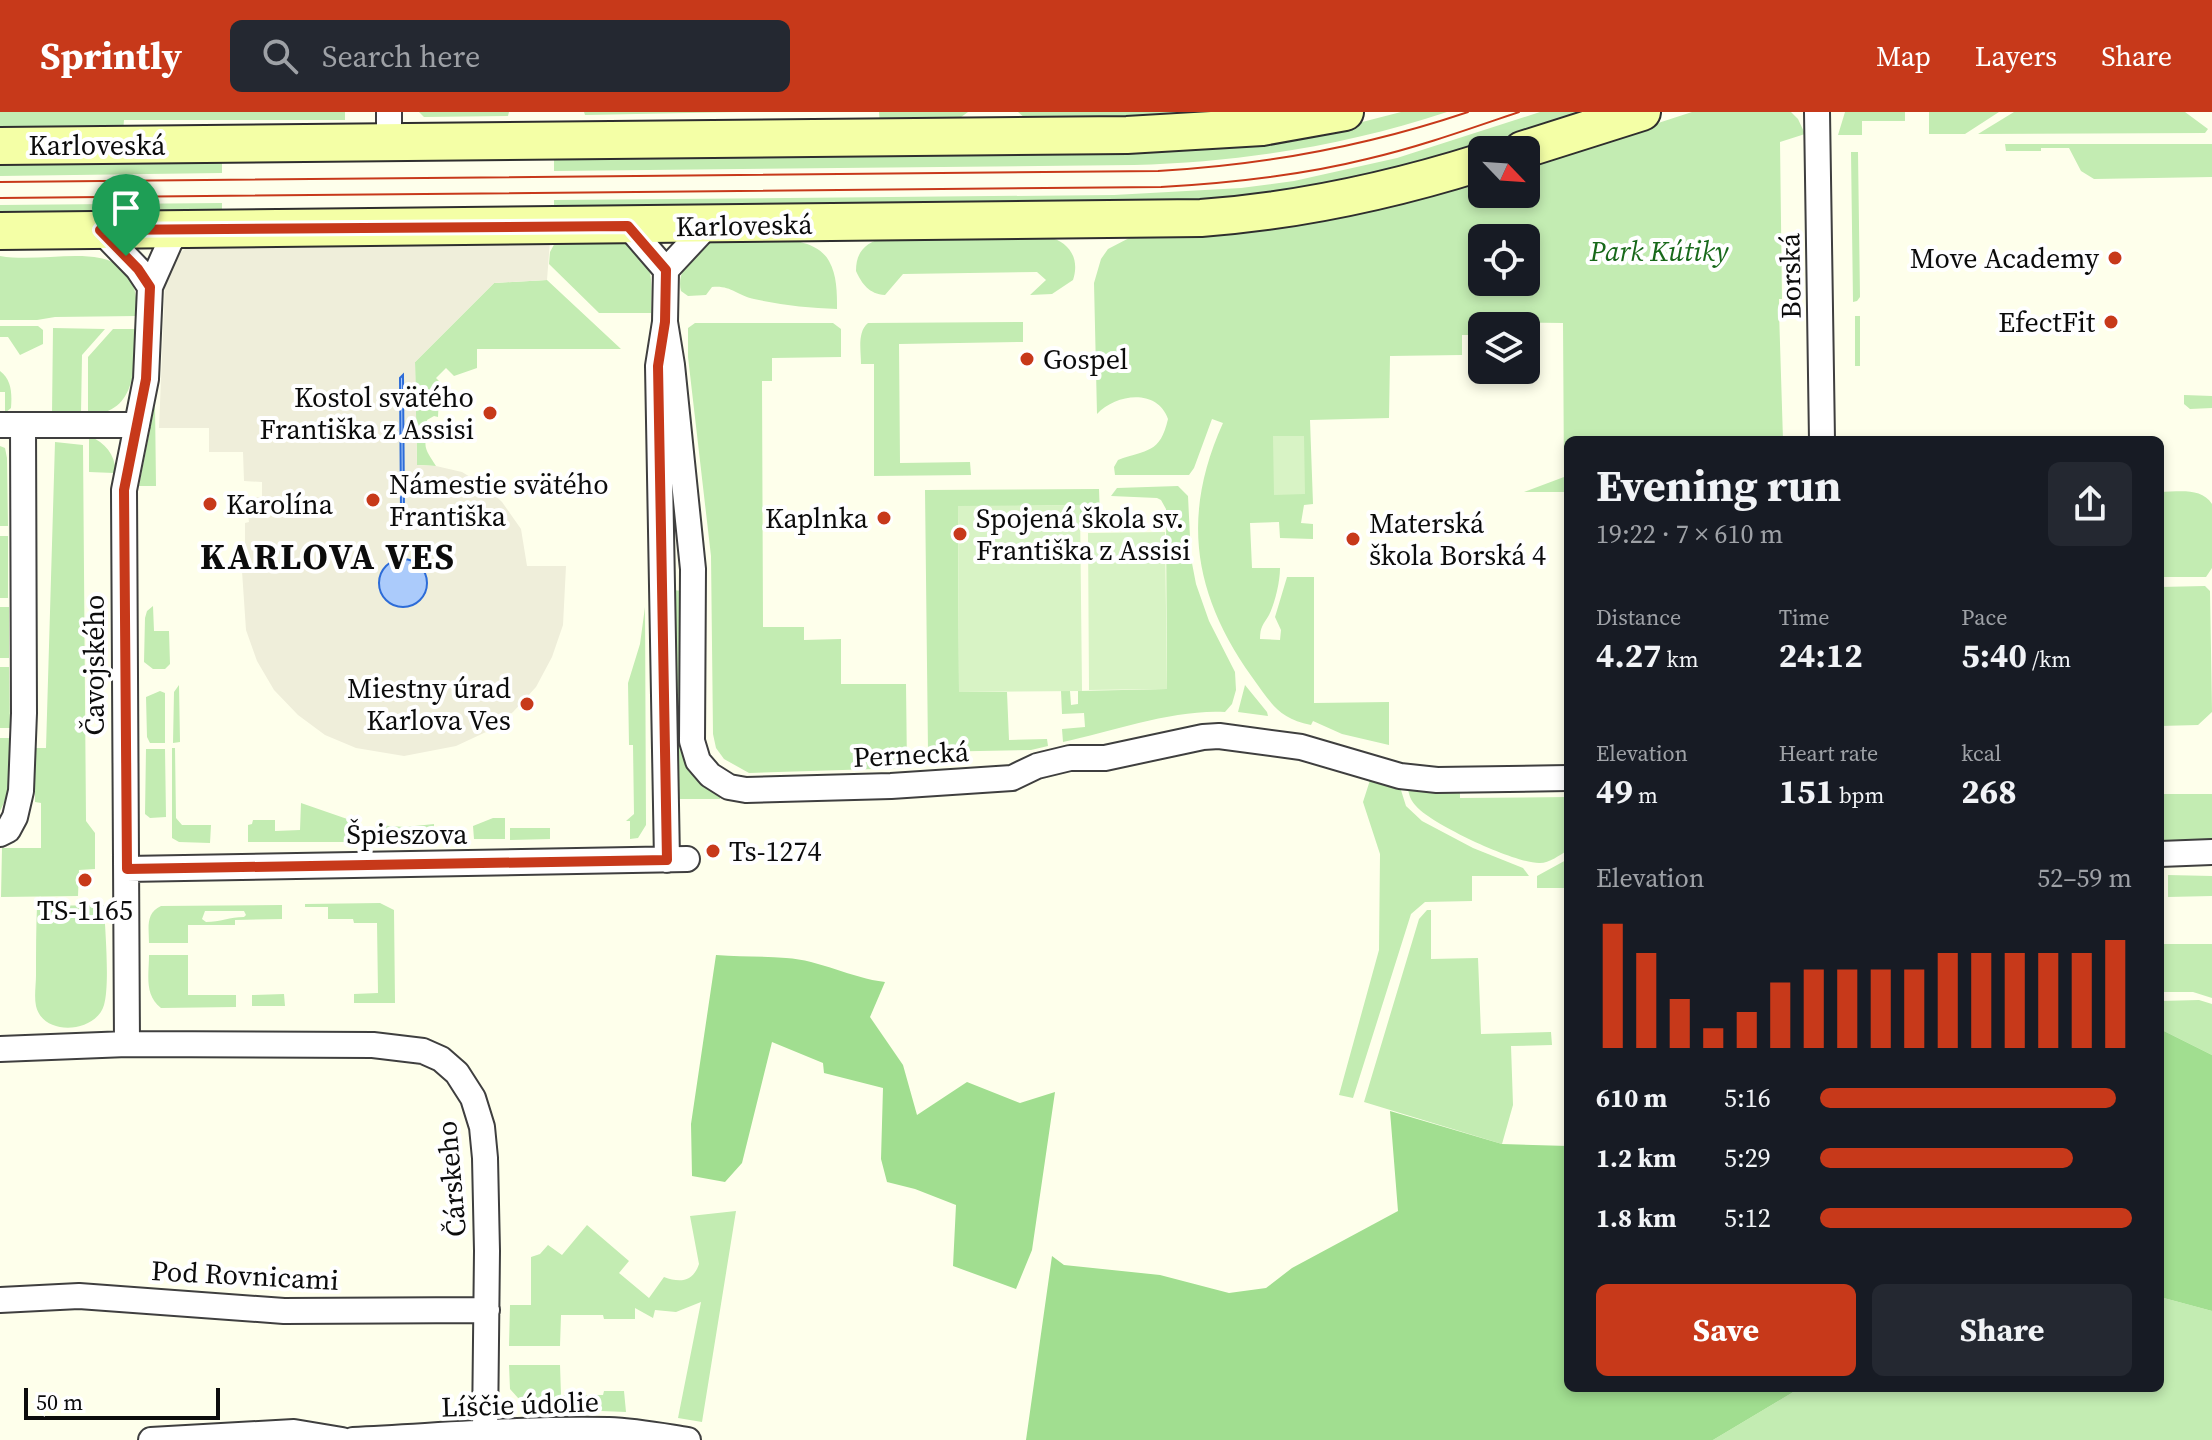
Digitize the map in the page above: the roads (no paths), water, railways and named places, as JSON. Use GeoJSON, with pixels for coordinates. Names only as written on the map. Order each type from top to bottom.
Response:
{"type":"FeatureCollection","features":[{"type":"Feature","properties":{"kind":"main road","name":"Karloveská"},"geometry":{"type":"LineString","coordinates":[[0,146],[389,127],[997,124],[1205,132],[1262,127],[1345,112]]}},
{"type":"Feature","properties":{"kind":"main road"},"geometry":{"type":"LineString","coordinates":[[1540,144],[1642,112]]}},
{"type":"Feature","properties":{"kind":"main road","name":"Karloveská"},"geometry":{"type":"LineString","coordinates":[[0,231],[1101,221],[1252,215],[1372,193],[1468,166]]}},
{"type":"Feature","properties":{"kind":"street","name":"Borská"},"geometry":{"type":"LineString","coordinates":[[1817,112],[1822,436]]}},
{"type":"Feature","properties":{"kind":"street"},"geometry":{"type":"LineString","coordinates":[[628,226],[666,270],[708,225]]}},
{"type":"Feature","properties":{"kind":"street"},"geometry":{"type":"LineString","coordinates":[[100,230],[138,269],[150,287]]}},
{"type":"Feature","properties":{"kind":"street"},"geometry":{"type":"LineString","coordinates":[[150,287],[170,242],[179,230]]}},
{"type":"Feature","properties":{"kind":"street","name":"Pernecká"},"geometry":{"type":"LineString","coordinates":[[666,270],[665,322],[658,366],[677,859]]}},
{"type":"Feature","properties":{"kind":"street","name":"Čavojského"},"geometry":{"type":"LineString","coordinates":[[127,1044],[124,490],[149,350],[150,287]]}},
{"type":"Feature","properties":{"kind":"street","name":"Pernecká"},"geometry":{"type":"LineString","coordinates":[[665,322],[693,569],[692,741],[698,761],[710,775],[729,787],[769,790],[1012,778],[1037,766],[1070,758],[1105,758],[1219,736],[1301,747],[1400,776],[1437,780],[1564,778]]}},
{"type":"Feature","properties":{"kind":"street"},"geometry":{"type":"LineString","coordinates":[[0,834],[8,830],[15,817],[21,791],[24,713],[11,425],[137,425]]}},
{"type":"Feature","properties":{"kind":"street"},"geometry":{"type":"LineString","coordinates":[[2164,854],[2212,852]]}},
{"type":"Feature","properties":{"kind":"street","name":"Špieszova"},"geometry":{"type":"LineString","coordinates":[[127,869],[677,859]]}},
{"type":"Feature","properties":{"kind":"street","name":"Čárskeho"},"geometry":{"type":"LineString","coordinates":[[0,1049],[127,1044],[373,1045],[423,1051],[441,1059],[457,1073],[473,1098],[482,1127],[487,1310],[485,1431]]}},
{"type":"Feature","properties":{"kind":"street","name":"Pod Rovnicami"},"geometry":{"type":"LineString","coordinates":[[0,1300],[79,1296],[284,1311],[487,1310]]}},
{"type":"Feature","properties":{"kind":"street","name":"Líščie údolie"},"geometry":{"type":"LineString","coordinates":[[353,1440],[485,1431],[611,1430],[688,1440]]}},
{"type":"Feature","properties":{"kind":"street"},"geometry":{"type":"LineString","coordinates":[[151,1440],[294,1432],[342,1440]]}},
{"type":"Feature","properties":{"kind":"water"},"geometry":{"type":"Polygon","coordinates":[[[403,375],[404,512],[401,512],[400,378],[403,375]]]}},
{"type":"Feature","properties":{"kind":"water"},"geometry":{"type":"Polygon","coordinates":[[[403,559],[420,566],[427,583],[420,600],[403,607],[386,600],[379,583],[386,566],[403,559]]]}},
{"type":"Feature","properties":{"kind":"tram line"},"geometry":{"type":"LineString","coordinates":[[0,182],[1158,171],[1237,164],[1315,152],[1392,135],[1468,112]]}},
{"type":"Feature","properties":{"kind":"tram line"},"geometry":{"type":"LineString","coordinates":[[0,198],[1161,187],[1265,178],[1341,165],[1425,143],[1519,112]]}},
{"type":"Feature","properties":{"kind":"place","name":"Move Academy"},"geometry":{"type":"Point","coordinates":[2115,258]}},
{"type":"Feature","properties":{"kind":"place","name":"EfectFit"},"geometry":{"type":"Point","coordinates":[2111,322]}},
{"type":"Feature","properties":{"kind":"place","name":"Gospel"},"geometry":{"type":"Point","coordinates":[1027,359]}},
{"type":"Feature","properties":{"kind":"place","name":"Kostol svätého Františka z Assisi"},"geometry":{"type":"Point","coordinates":[490,413]}},
{"type":"Feature","properties":{"kind":"place","name":"Námestie svätého Františka"},"geometry":{"type":"Point","coordinates":[373,500]}},
{"type":"Feature","properties":{"kind":"place","name":"Karolína"},"geometry":{"type":"Point","coordinates":[210,504]}},
{"type":"Feature","properties":{"kind":"place","name":"Kaplnka"},"geometry":{"type":"Point","coordinates":[884,518]}},
{"type":"Feature","properties":{"kind":"place","name":"Spojená škola sv. Františka z Assisi"},"geometry":{"type":"Point","coordinates":[960,534]}},
{"type":"Feature","properties":{"kind":"place","name":"Materská škola Borská 4"},"geometry":{"type":"Point","coordinates":[1353,539]}},
{"type":"Feature","properties":{"kind":"place","name":"Miestny úrad Karlova Ves"},"geometry":{"type":"Point","coordinates":[527,704]}},
{"type":"Feature","properties":{"kind":"place","name":"Ts-1274"},"geometry":{"type":"Point","coordinates":[713,851]}},
{"type":"Feature","properties":{"kind":"place","name":"TS-1165"},"geometry":{"type":"Point","coordinates":[85,880]}},
{"type":"Feature","properties":{"kind":"district","name":"KARLOVA VES"},"geometry":{"type":"Point","coordinates":[328,556]}},
{"type":"Feature","properties":{"kind":"park label","name":"Park Kútiky"},"geometry":{"type":"Point","coordinates":[1659,251]}}]}
